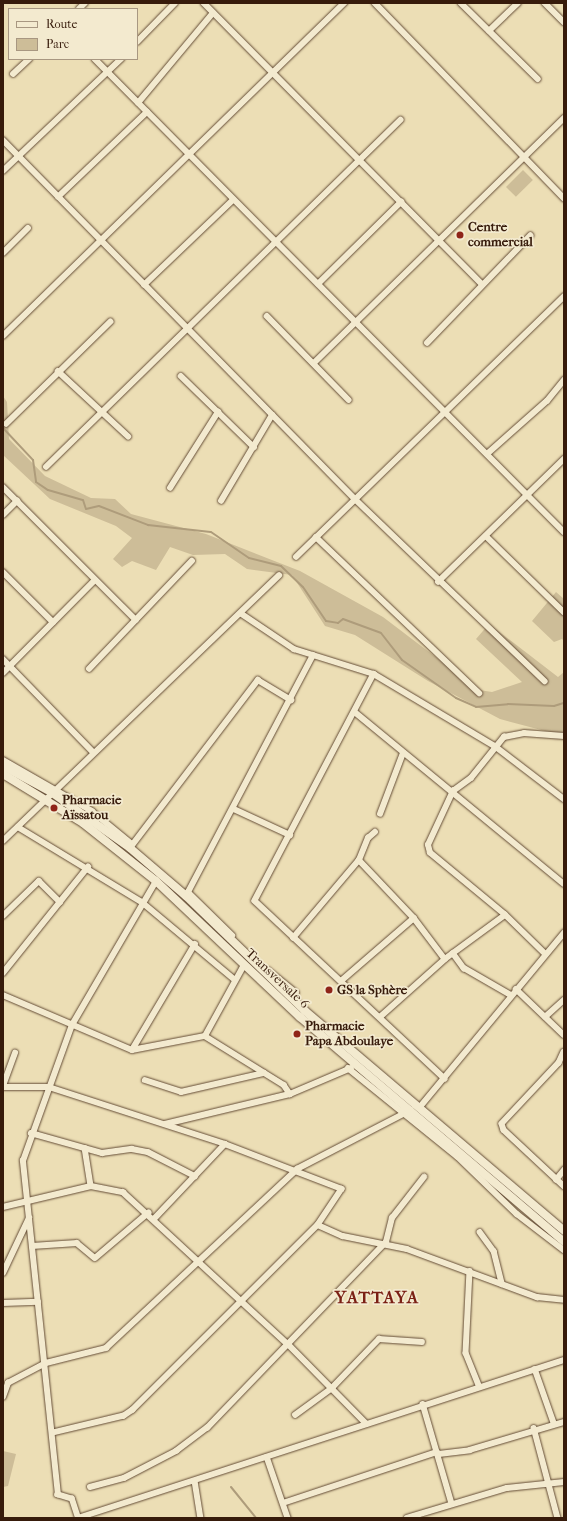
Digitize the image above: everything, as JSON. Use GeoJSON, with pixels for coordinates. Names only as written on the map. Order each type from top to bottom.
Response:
{"type":"FeatureCollection","features":[{"type":"Feature","properties":{"kind":"main road","name":"Transversale 6"},"geometry":{"type":"LineString","coordinates":[[3,766],[51,793],[131,846],[187,894],[295,1001],[564,1231]]}},
{"type":"Feature","properties":{"kind":"main road","name":"Transversale 6"},"geometry":{"type":"LineString","coordinates":[[3,774],[51,793],[156,881],[244,965],[358,1066],[411,1110],[502,1195],[564,1247]]}},
{"type":"Feature","properties":{"kind":"street"},"geometry":{"type":"LineString","coordinates":[[138,41],[175,3]]}},
{"type":"Feature","properties":{"kind":"street"},"geometry":{"type":"LineString","coordinates":[[204,3],[482,284]]}},
{"type":"Feature","properties":{"kind":"street"},"geometry":{"type":"LineString","coordinates":[[3,336],[344,3]]}},
{"type":"Feature","properties":{"kind":"street"},"geometry":{"type":"LineString","coordinates":[[375,3],[523,158],[564,198]]}},
{"type":"Feature","properties":{"kind":"street"},"geometry":{"type":"LineString","coordinates":[[461,3],[538,79]]}},
{"type":"Feature","properties":{"kind":"street"},"geometry":{"type":"LineString","coordinates":[[489,31],[518,3]]}},
{"type":"Feature","properties":{"kind":"street"},"geometry":{"type":"LineString","coordinates":[[545,3],[564,22]]}},
{"type":"Feature","properties":{"kind":"street"},"geometry":{"type":"LineString","coordinates":[[138,103],[213,13]]}},
{"type":"Feature","properties":{"kind":"street"},"geometry":{"type":"LineString","coordinates":[[13,74],[27,60]]}},
{"type":"Feature","properties":{"kind":"street"},"geometry":{"type":"LineString","coordinates":[[96,60],[276,244],[318,284],[564,532]]}},
{"type":"Feature","properties":{"kind":"street"},"geometry":{"type":"LineString","coordinates":[[3,171],[120,60]]}},
{"type":"Feature","properties":{"kind":"street"},"geometry":{"type":"LineString","coordinates":[[58,197],[147,112]]}},
{"type":"Feature","properties":{"kind":"street"},"geometry":{"type":"LineString","coordinates":[[314,363],[564,118]]}},
{"type":"Feature","properties":{"kind":"street"},"geometry":{"type":"LineString","coordinates":[[46,466],[187,328],[276,244],[400,120]]}},
{"type":"Feature","properties":{"kind":"street"},"geometry":{"type":"LineString","coordinates":[[3,140],[100,241],[438,582],[545,681]]}},
{"type":"Feature","properties":{"kind":"street"},"geometry":{"type":"LineString","coordinates":[[144,285],[233,200]]}},
{"type":"Feature","properties":{"kind":"street"},"geometry":{"type":"LineString","coordinates":[[318,284],[401,202]]}},
{"type":"Feature","properties":{"kind":"street"},"geometry":{"type":"LineString","coordinates":[[3,253],[28,228]]}},
{"type":"Feature","properties":{"kind":"street"},"geometry":{"type":"LineString","coordinates":[[427,343],[482,284],[530,236]]}},
{"type":"Feature","properties":{"kind":"street"},"geometry":{"type":"LineString","coordinates":[[296,556],[564,296]]}},
{"type":"Feature","properties":{"kind":"street"},"geometry":{"type":"LineString","coordinates":[[268,316],[349,400]]}},
{"type":"Feature","properties":{"kind":"street"},"geometry":{"type":"LineString","coordinates":[[6,424],[58,371],[110,322]]}},
{"type":"Feature","properties":{"kind":"street"},"geometry":{"type":"LineString","coordinates":[[58,371],[128,436]]}},
{"type":"Feature","properties":{"kind":"street"},"geometry":{"type":"LineString","coordinates":[[181,376],[254,447]]}},
{"type":"Feature","properties":{"kind":"street"},"geometry":{"type":"LineString","coordinates":[[487,454],[547,401],[564,380]]}},
{"type":"Feature","properties":{"kind":"street"},"geometry":{"type":"LineString","coordinates":[[170,488],[218,412]]}},
{"type":"Feature","properties":{"kind":"street"},"geometry":{"type":"LineString","coordinates":[[221,501],[272,415]]}},
{"type":"Feature","properties":{"kind":"street"},"geometry":{"type":"LineString","coordinates":[[438,582],[564,459]]}},
{"type":"Feature","properties":{"kind":"street"},"geometry":{"type":"LineString","coordinates":[[3,488],[94,581],[136,620]]}},
{"type":"Feature","properties":{"kind":"street"},"geometry":{"type":"LineString","coordinates":[[3,515],[17,501]]}},
{"type":"Feature","properties":{"kind":"street"},"geometry":{"type":"LineString","coordinates":[[486,536],[564,612]]}},
{"type":"Feature","properties":{"kind":"street"},"geometry":{"type":"LineString","coordinates":[[316,537],[478,693]]}},
{"type":"Feature","properties":{"kind":"street"},"geometry":{"type":"LineString","coordinates":[[89,669],[192,561]]}},
{"type":"Feature","properties":{"kind":"street"},"geometry":{"type":"LineString","coordinates":[[3,572],[53,622]]}},
{"type":"Feature","properties":{"kind":"street"},"geometry":{"type":"LineString","coordinates":[[3,841],[93,752],[242,614],[279,575]]}},
{"type":"Feature","properties":{"kind":"street"},"geometry":{"type":"LineString","coordinates":[[3,673],[94,581]]}},
{"type":"Feature","properties":{"kind":"street"},"geometry":{"type":"LineString","coordinates":[[242,614],[294,649],[374,674],[495,746],[564,799]]}},
{"type":"Feature","properties":{"kind":"street"},"geometry":{"type":"LineString","coordinates":[[187,894],[291,700],[313,655]]}},
{"type":"Feature","properties":{"kind":"street"},"geometry":{"type":"LineString","coordinates":[[3,659],[93,752]]}},
{"type":"Feature","properties":{"kind":"street"},"geometry":{"type":"LineString","coordinates":[[374,674],[356,713],[255,902],[445,1079]]}},
{"type":"Feature","properties":{"kind":"street"},"geometry":{"type":"LineString","coordinates":[[131,846],[258,680],[291,700]]}},
{"type":"Feature","properties":{"kind":"street"},"geometry":{"type":"LineString","coordinates":[[356,713],[453,791],[564,884]]}},
{"type":"Feature","properties":{"kind":"street"},"geometry":{"type":"LineString","coordinates":[[545,954],[505,915],[430,853],[428,845],[453,791],[471,778],[495,746],[504,737],[524,733],[564,736]]}},
{"type":"Feature","properties":{"kind":"street"},"geometry":{"type":"LineString","coordinates":[[380,814],[404,753]]}},
{"type":"Feature","properties":{"kind":"street"},"geometry":{"type":"LineString","coordinates":[[3,760],[51,793]]}},
{"type":"Feature","properties":{"kind":"street"},"geometry":{"type":"LineString","coordinates":[[234,808],[290,835]]}},
{"type":"Feature","properties":{"kind":"street"},"geometry":{"type":"LineString","coordinates":[[18,827],[88,867],[142,902],[195,944],[234,979]]}},
{"type":"Feature","properties":{"kind":"street"},"geometry":{"type":"LineString","coordinates":[[294,938],[359,860],[368,838],[374,832]]}},
{"type":"Feature","properties":{"kind":"street"},"geometry":{"type":"LineString","coordinates":[[359,860],[414,918],[444,959]]}},
{"type":"Feature","properties":{"kind":"street"},"geometry":{"type":"LineString","coordinates":[[3,973],[88,867]]}},
{"type":"Feature","properties":{"kind":"street"},"geometry":{"type":"LineString","coordinates":[[3,916],[39,881],[60,902]]}},
{"type":"Feature","properties":{"kind":"street"},"geometry":{"type":"LineString","coordinates":[[156,881],[142,902],[72,1025],[31,1133],[23,1161],[46,1363],[58,1495],[72,1499],[78,1518],[195,1481],[367,1424],[422,1404],[564,1360]]}},
{"type":"Feature","properties":{"kind":"street"},"geometry":{"type":"LineString","coordinates":[[380,1017],[444,959],[505,915]]}},
{"type":"Feature","properties":{"kind":"street"},"geometry":{"type":"LineString","coordinates":[[341,981],[414,918]]}},
{"type":"Feature","properties":{"kind":"street"},"geometry":{"type":"LineString","coordinates":[[420,1107],[445,1079],[511,995],[564,933]]}},
{"type":"Feature","properties":{"kind":"street"},"geometry":{"type":"LineString","coordinates":[[132,1050],[195,944]]}},
{"type":"Feature","properties":{"kind":"street"},"geometry":{"type":"LineString","coordinates":[[453,953],[464,968],[511,995]]}},
{"type":"Feature","properties":{"kind":"street"},"geometry":{"type":"LineString","coordinates":[[205,1036],[234,979],[244,965]]}},
{"type":"Feature","properties":{"kind":"street"},"geometry":{"type":"LineString","coordinates":[[516,989],[564,1035]]}},
{"type":"Feature","properties":{"kind":"street"},"geometry":{"type":"LineString","coordinates":[[3,995],[132,1050],[205,1036],[284,1086],[290,1094]]}},
{"type":"Feature","properties":{"kind":"street"},"geometry":{"type":"LineString","coordinates":[[544,1017],[564,1000]]}},
{"type":"Feature","properties":{"kind":"street"},"geometry":{"type":"LineString","coordinates":[[564,1052],[559,1063],[502,1124],[556,1180],[564,1186]]}},
{"type":"Feature","properties":{"kind":"street"},"geometry":{"type":"LineString","coordinates":[[15,1053],[3,1087],[49,1087],[296,1169],[342,1189],[318,1225],[240,1301],[133,1410],[124,1416],[53,1432]]}},
{"type":"Feature","properties":{"kind":"street"},"geometry":{"type":"LineString","coordinates":[[164,1124],[290,1094],[348,1068],[358,1066]]}},
{"type":"Feature","properties":{"kind":"street"},"geometry":{"type":"LineString","coordinates":[[348,1068],[403,1113],[451,1148]]}},
{"type":"Feature","properties":{"kind":"street"},"geometry":{"type":"LineString","coordinates":[[145,1080],[181,1092],[264,1073]]}},
{"type":"Feature","properties":{"kind":"street"},"geometry":{"type":"LineString","coordinates":[[3,1397],[8,1383],[46,1363],[106,1348],[197,1260],[296,1169],[411,1110]]}},
{"type":"Feature","properties":{"kind":"street"},"geometry":{"type":"LineString","coordinates":[[31,1133],[102,1153],[132,1149],[148,1152],[195,1176]]}},
{"type":"Feature","properties":{"kind":"street"},"geometry":{"type":"LineString","coordinates":[[154,1219],[224,1144]]}},
{"type":"Feature","properties":{"kind":"street"},"geometry":{"type":"LineString","coordinates":[[85,1148],[91,1186]]}},
{"type":"Feature","properties":{"kind":"street"},"geometry":{"type":"LineString","coordinates":[[556,1180],[564,1170]]}},
{"type":"Feature","properties":{"kind":"street"},"geometry":{"type":"LineString","coordinates":[[90,1487],[124,1478],[176,1451],[207,1428],[386,1242],[392,1218],[424,1177]]}},
{"type":"Feature","properties":{"kind":"street"},"geometry":{"type":"LineString","coordinates":[[3,1207],[91,1186],[123,1192],[148,1213],[240,1301],[288,1344],[367,1424]]}},
{"type":"Feature","properties":{"kind":"street"},"geometry":{"type":"LineString","coordinates":[[32,1246],[77,1243],[95,1258],[148,1213]]}},
{"type":"Feature","properties":{"kind":"street"},"geometry":{"type":"LineString","coordinates":[[3,1273],[29,1217]]}},
{"type":"Feature","properties":{"kind":"street"},"geometry":{"type":"LineString","coordinates":[[318,1225],[343,1236],[386,1242],[470,1271],[537,1297],[564,1300]]}},
{"type":"Feature","properties":{"kind":"street"},"geometry":{"type":"LineString","coordinates":[[480,1232],[494,1251],[502,1284]]}},
{"type":"Feature","properties":{"kind":"street"},"geometry":{"type":"LineString","coordinates":[[470,1271],[466,1353],[479,1386]]}},
{"type":"Feature","properties":{"kind":"street"},"geometry":{"type":"LineString","coordinates":[[3,1303],[38,1302]]}},
{"type":"Feature","properties":{"kind":"street"},"geometry":{"type":"LineString","coordinates":[[295,1415],[332,1388],[379,1339],[422,1342]]}},
{"type":"Feature","properties":{"kind":"street"},"geometry":{"type":"LineString","coordinates":[[535,1369],[554,1422]]}},
{"type":"Feature","properties":{"kind":"street"},"geometry":{"type":"LineString","coordinates":[[422,1404],[438,1453],[452,1504]]}},
{"type":"Feature","properties":{"kind":"street"},"geometry":{"type":"LineString","coordinates":[[283,1503],[438,1453],[517,1437],[534,1428],[554,1422],[564,1422]]}},
{"type":"Feature","properties":{"kind":"street"},"geometry":{"type":"LineString","coordinates":[[534,1428],[551,1483],[558,1518]]}},
{"type":"Feature","properties":{"kind":"street"},"geometry":{"type":"LineString","coordinates":[[267,1457],[288,1518]]}},
{"type":"Feature","properties":{"kind":"street"},"geometry":{"type":"LineString","coordinates":[[195,1481],[201,1518]]}},
{"type":"Feature","properties":{"kind":"street"},"geometry":{"type":"LineString","coordinates":[[407,1518],[507,1488],[564,1482]]}},
{"type":"Feature","properties":{"kind":"green space"},"geometry":{"type":"Polygon","coordinates":[[[523,170],[533,180],[516,197],[506,187],[523,170]]]}},
{"type":"Feature","properties":{"kind":"green space"},"geometry":{"type":"Polygon","coordinates":[[[3,396],[7,402],[9,439],[45,476],[91,498],[115,499],[131,514],[206,534],[300,571],[383,617],[479,690],[492,692],[522,682],[476,639],[489,624],[558,677],[564,672],[564,736],[500,719],[428,681],[355,635],[325,626],[292,575],[247,569],[225,554],[193,555],[170,547],[156,570],[132,561],[122,567],[113,559],[132,538],[116,526],[50,499],[3,455],[3,396]]]}},
{"type":"Feature","properties":{"kind":"green space"},"geometry":{"type":"Polygon","coordinates":[[[556,592],[564,599],[564,641],[562,639],[554,642],[532,621],[556,592]]]}},
{"type":"Feature","properties":{"kind":"green space"},"geometry":{"type":"Polygon","coordinates":[[[3,1451],[16,1454],[8,1486],[3,1487],[3,1451]]]}},
{"type":"Feature","properties":{"kind":"waterway"},"geometry":{"type":"LineString","coordinates":[[3,428],[33,460],[36,482],[48,490],[83,500],[86,509],[99,506],[148,525],[211,532],[249,558],[281,566],[303,587],[326,621],[338,623],[343,619],[381,633],[402,660],[456,698],[476,707],[508,704],[554,706],[564,703]]}},
{"type":"Feature","properties":{"kind":"waterway"},"geometry":{"type":"LineString","coordinates":[[231,1487],[256,1518]]}},
{"type":"Feature","properties":{"kind":"place","name":"Centre commercial"},"geometry":{"type":"Point","coordinates":[460,235]}},
{"type":"Feature","properties":{"kind":"place","name":"Pharmacie Aïssatou"},"geometry":{"type":"Point","coordinates":[54,808]}},
{"type":"Feature","properties":{"kind":"place","name":"GS la Sphère"},"geometry":{"type":"Point","coordinates":[329,990]}},
{"type":"Feature","properties":{"kind":"place","name":"Pharmacie Papa Abdoulaye"},"geometry":{"type":"Point","coordinates":[297,1034]}},
{"type":"Feature","properties":{"kind":"district","name":"YATTAYA"},"geometry":{"type":"Point","coordinates":[377,1298]}}]}
